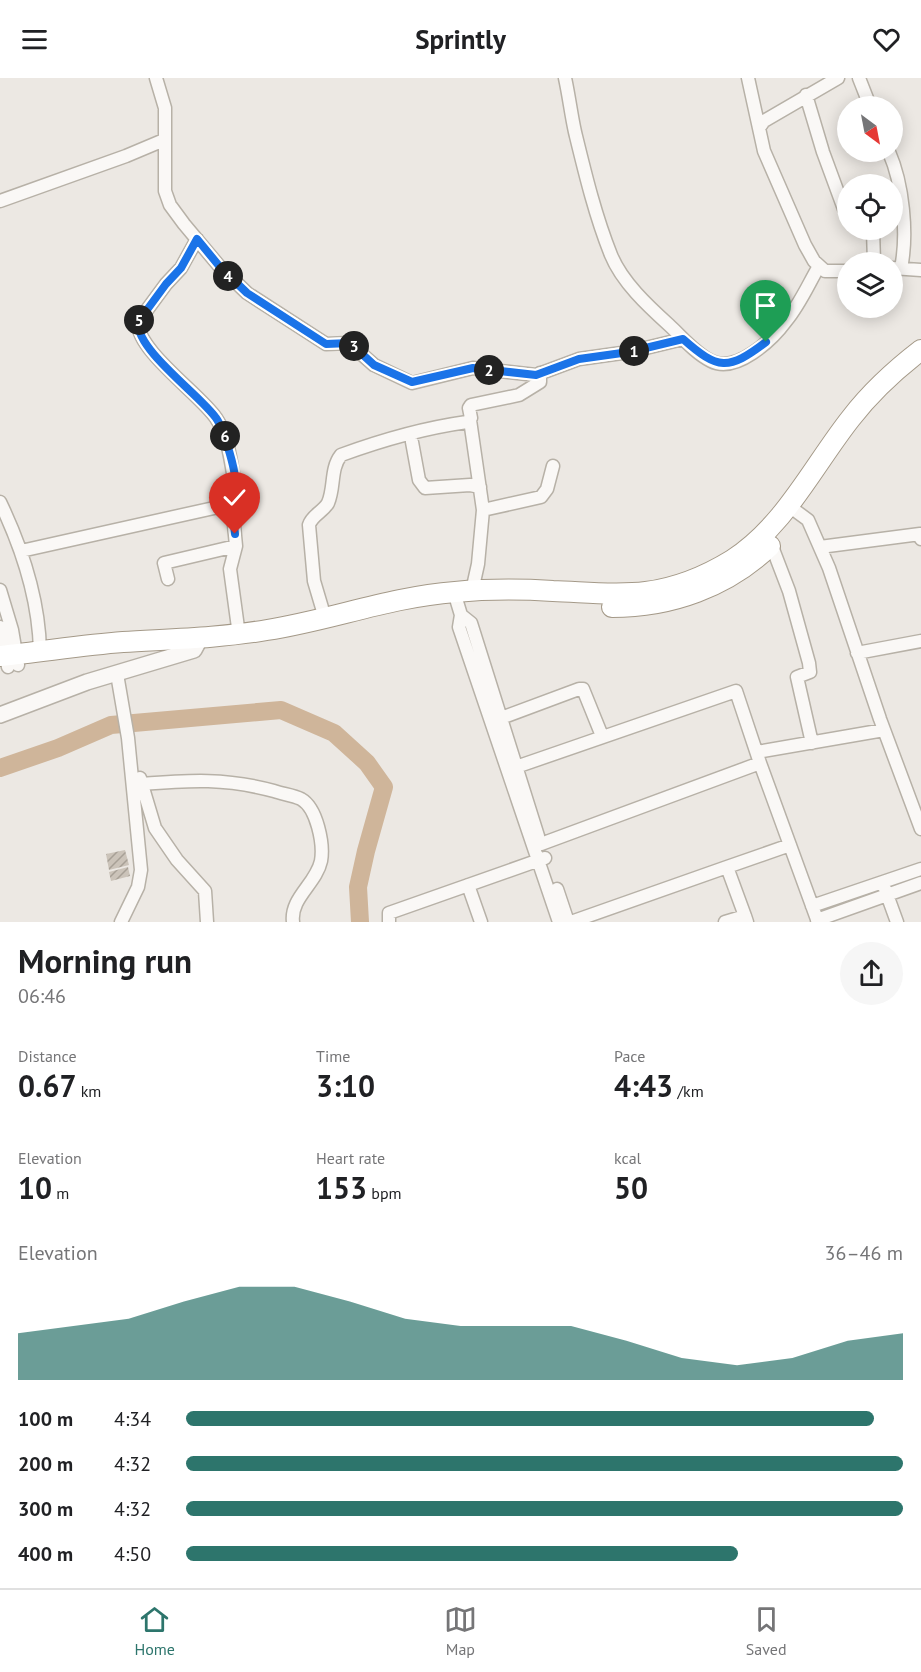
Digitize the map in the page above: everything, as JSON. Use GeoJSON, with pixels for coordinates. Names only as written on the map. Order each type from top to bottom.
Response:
{"type":"FeatureCollection","features":[{"type":"Feature","properties":{"kind":"highway"},"geometry":{"type":"LineString","coordinates":[[8,661],[40,651],[111,643],[256,644],[461,600],[621,607],[656,605],[684,597],[728,578],[749,564],[771,544],[845,426],[866,399],[884,381],[921,350]]}},
{"type":"Feature","properties":{"kind":"highway"},"geometry":{"type":"LineString","coordinates":[[8,661],[117,655],[198,644],[293,626],[379,603],[461,600],[550,591],[627,594],[670,587],[691,580],[732,560],[794,509],[859,427],[894,389],[921,365]]}},
{"type":"Feature","properties":{"kind":"street"},"geometry":{"type":"LineString","coordinates":[[156,78],[165,108],[165,191],[170,205],[220,267],[247,293],[326,344],[350,343],[374,365],[412,382],[473,368],[536,375],[579,359],[629,352],[683,339]]}},
{"type":"Feature","properties":{"kind":"street"},"geometry":{"type":"LineString","coordinates":[[565,78],[574,129],[592,200],[612,257],[622,274],[644,300],[683,339],[712,362],[738,362],[766,342],[786,322],[819,266]]}},
{"type":"Feature","properties":{"kind":"street"},"geometry":{"type":"LineString","coordinates":[[748,78],[764,151],[805,245],[825,271],[837,271]]}},
{"type":"Feature","properties":{"kind":"street"},"geometry":{"type":"LineString","coordinates":[[759,128],[764,121],[838,78]]}},
{"type":"Feature","properties":{"kind":"street"},"geometry":{"type":"LineString","coordinates":[[859,78],[866,96]]}},
{"type":"Feature","properties":{"kind":"street"},"geometry":{"type":"LineString","coordinates":[[806,95],[837,190]]}},
{"type":"Feature","properties":{"kind":"street"},"geometry":{"type":"LineString","coordinates":[[0,201],[164,140]]}},
{"type":"Feature","properties":{"kind":"street"},"geometry":{"type":"LineString","coordinates":[[197,239],[181,268],[166,284],[138,322],[137,327],[169,371],[218,420],[225,436],[235,485],[231,493],[236,546],[230,569],[239,635]]}},
{"type":"Feature","properties":{"kind":"street"},"geometry":{"type":"LineString","coordinates":[[902,240],[903,257]]}},
{"type":"Feature","properties":{"kind":"street"},"geometry":{"type":"LineString","coordinates":[[903,268],[921,270]]}},
{"type":"Feature","properties":{"kind":"street"},"geometry":{"type":"LineString","coordinates":[[540,373],[540,381],[519,395],[471,405],[469,408],[483,510],[480,547],[461,600],[459,627],[542,859],[570,922],[790,845]]}},
{"type":"Feature","properties":{"kind":"street"},"geometry":{"type":"LineString","coordinates":[[325,618],[314,581],[309,525],[310,520],[326,506],[333,472],[341,455],[438,426],[470,420]]}},
{"type":"Feature","properties":{"kind":"street"},"geometry":{"type":"LineString","coordinates":[[412,442],[419,480],[425,488],[470,485],[480,487]]}},
{"type":"Feature","properties":{"kind":"street"},"geometry":{"type":"LineString","coordinates":[[483,510],[541,497],[547,489],[553,466]]}},
{"type":"Feature","properties":{"kind":"street"},"geometry":{"type":"LineString","coordinates":[[0,502],[21,551],[35,606],[40,651]]}},
{"type":"Feature","properties":{"kind":"street"},"geometry":{"type":"LineString","coordinates":[[21,551],[232,504]]}},
{"type":"Feature","properties":{"kind":"street"},"geometry":{"type":"LineString","coordinates":[[794,509],[808,520],[829,568],[884,730],[921,829]]}},
{"type":"Feature","properties":{"kind":"street"},"geometry":{"type":"LineString","coordinates":[[820,547],[921,534],[921,539]]}},
{"type":"Feature","properties":{"kind":"street"},"geometry":{"type":"LineString","coordinates":[[771,544],[789,591],[809,663],[810,672],[797,677],[812,743]]}},
{"type":"Feature","properties":{"kind":"street"},"geometry":{"type":"LineString","coordinates":[[168,579],[164,563],[236,546]]}},
{"type":"Feature","properties":{"kind":"street"},"geometry":{"type":"LineString","coordinates":[[0,590],[12,630],[8,661]]}},
{"type":"Feature","properties":{"kind":"street"},"geometry":{"type":"LineString","coordinates":[[461,600],[471,623],[541,844],[542,859],[559,922]]}},
{"type":"Feature","properties":{"kind":"street"},"geometry":{"type":"LineString","coordinates":[[0,627],[8,661]]}},
{"type":"Feature","properties":{"kind":"street"},"geometry":{"type":"LineString","coordinates":[[857,652],[921,641]]}},
{"type":"Feature","properties":{"kind":"street"},"geometry":{"type":"LineString","coordinates":[[0,715],[198,644]]}},
{"type":"Feature","properties":{"kind":"street"},"geometry":{"type":"LineString","coordinates":[[117,674],[128,738],[141,870],[138,887],[121,922]]}},
{"type":"Feature","properties":{"kind":"street"},"geometry":{"type":"LineString","coordinates":[[501,718],[583,689],[602,736]]}},
{"type":"Feature","properties":{"kind":"street"},"geometry":{"type":"LineString","coordinates":[[516,767],[736,691],[818,921],[921,883]]}},
{"type":"Feature","properties":{"kind":"street"},"geometry":{"type":"LineString","coordinates":[[541,844],[759,758],[812,743],[884,730]]}},
{"type":"Feature","properties":{"kind":"street"},"geometry":{"type":"LineString","coordinates":[[129,755],[142,784],[155,828],[177,860],[205,891],[207,922]]}},
{"type":"Feature","properties":{"kind":"street"},"geometry":{"type":"LineString","coordinates":[[142,784],[202,780],[248,784],[301,799],[313,811],[320,836],[321,861],[314,880],[302,892],[292,913],[293,922]]}},
{"type":"Feature","properties":{"kind":"street"},"geometry":{"type":"LineString","coordinates":[[908,793],[921,789]]}},
{"type":"Feature","properties":{"kind":"street"},"geometry":{"type":"LineString","coordinates":[[389,922],[389,913],[542,859]]}},
{"type":"Feature","properties":{"kind":"street"},"geometry":{"type":"LineString","coordinates":[[725,922],[746,919],[727,867]]}},
{"type":"Feature","properties":{"kind":"street"},"geometry":{"type":"LineString","coordinates":[[812,906],[921,869]]}},
{"type":"Feature","properties":{"kind":"street"},"geometry":{"type":"LineString","coordinates":[[883,882],[897,922]]}},
{"type":"Feature","properties":{"kind":"street"},"geometry":{"type":"LineString","coordinates":[[468,885],[481,922]]}},
{"type":"Feature","properties":{"kind":"building"},"geometry":{"type":"Polygon","coordinates":[[[125,850],[129,865],[109,870],[106,854],[125,850]]]}},
{"type":"Feature","properties":{"kind":"building"},"geometry":{"type":"Polygon","coordinates":[[[128,867],[130,876],[111,881],[109,872],[128,867]]]}},
{"type":"Feature","properties":{"kind":"waterway"},"geometry":{"type":"LineString","coordinates":[[0,768],[58,748],[111,725],[281,710],[334,733],[367,763],[384,787],[358,887],[360,922]]}},
{"type":"Feature","properties":{"kind":"route"},"geometry":{"type":"LineString","coordinates":[[235,534],[231,493],[235,485],[225,436],[218,420],[169,371],[137,327],[138,322],[166,284],[181,268],[197,239],[220,267],[247,293],[326,344],[350,343],[374,365],[412,382],[473,368],[536,375],[579,359],[629,352],[683,339],[712,362],[738,362],[766,342]]}}]}
